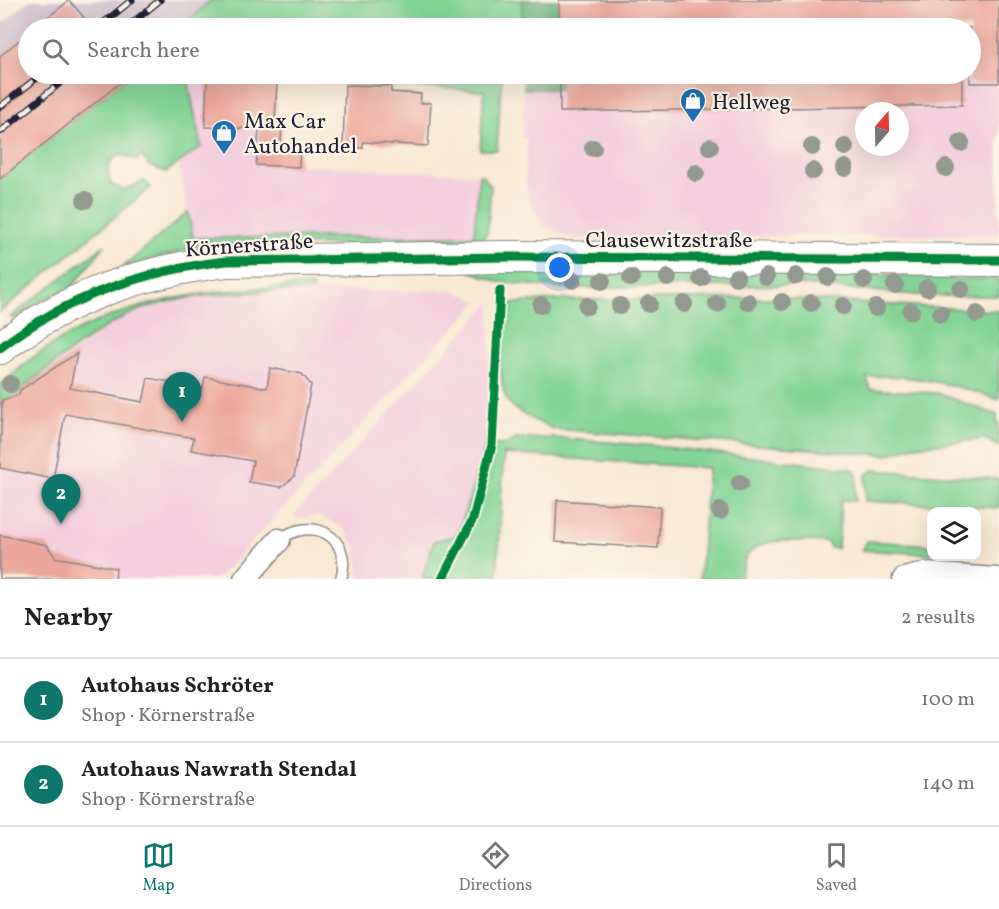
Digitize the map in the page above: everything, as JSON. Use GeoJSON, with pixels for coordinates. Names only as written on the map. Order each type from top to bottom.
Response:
{"type":"FeatureCollection","features":[{"type":"Feature","properties":{"kind":"street","name":"Clausewitzstraße"},"geometry":{"type":"LineString","coordinates":[[339,258],[999,260]]}},
{"type":"Feature","properties":{"kind":"street","name":"Körnerstraße"},"geometry":{"type":"LineString","coordinates":[[0,348],[50,314],[97,291],[128,280],[186,266],[226,261],[339,258]]}},
{"type":"Feature","properties":{"kind":"street"},"geometry":{"type":"LineString","coordinates":[[245,579],[279,540]]}},
{"type":"Feature","properties":{"kind":"street"},"geometry":{"type":"LineString","coordinates":[[904,579],[926,574],[996,579]]}},
{"type":"Feature","properties":{"kind":"lane"},"geometry":{"type":"LineString","coordinates":[[279,540],[291,531],[305,528],[320,530],[328,535],[338,543],[341,549],[344,563],[341,579]]}},
{"type":"Feature","properties":{"kind":"shaded area"},"geometry":{"type":"Polygon","coordinates":[[[30,0],[211,0],[192,18],[18,18],[18,84],[132,84],[0,191],[0,25],[30,0]]]}},
{"type":"Feature","properties":{"kind":"shaded area","name":"Hellweg"},"geometry":{"type":"Polygon","coordinates":[[[559,0],[999,0],[999,234],[574,238],[544,228],[529,201],[525,180],[527,138],[522,138],[524,89],[560,89],[560,84],[981,84],[981,18],[559,18],[559,0]]]}},
{"type":"Feature","properties":{"kind":"shaded area","name":"Max Car Autohandel"},"geometry":{"type":"Polygon","coordinates":[[[189,84],[231,84],[229,127],[259,129],[257,165],[298,167],[299,165],[479,175],[474,236],[192,238],[179,164],[201,147],[189,84]]]}},
{"type":"Feature","properties":{"kind":"shaded area"},"geometry":{"type":"Polygon","coordinates":[[[454,291],[479,301],[217,579],[0,579],[2,400],[18,396],[20,390],[118,320],[147,309],[191,298],[233,292],[454,291]]]}},
{"type":"Feature","properties":{"kind":"shaded area"},"geometry":{"type":"Polygon","coordinates":[[[491,302],[486,444],[461,525],[455,536],[429,553],[422,579],[359,579],[357,548],[342,527],[317,515],[296,518],[294,515],[491,302]]]}},
{"type":"Feature","properties":{"kind":"green space"},"geometry":{"type":"Polygon","coordinates":[[[211,0],[522,0],[522,18],[192,18],[211,0]]]}},
{"type":"Feature","properties":{"kind":"green space"},"geometry":{"type":"Polygon","coordinates":[[[522,0],[559,0],[559,18],[522,18],[522,0]]]}},
{"type":"Feature","properties":{"kind":"green space"},"geometry":{"type":"Polygon","coordinates":[[[119,84],[189,84],[201,147],[166,172],[149,166],[142,156],[137,160],[121,155],[111,160],[108,170],[110,183],[123,190],[145,181],[151,187],[0,312],[0,179],[119,84]]]}},
{"type":"Feature","properties":{"kind":"green space"},"geometry":{"type":"Polygon","coordinates":[[[367,84],[501,84],[497,150],[480,150],[484,91],[367,84]]]}},
{"type":"Feature","properties":{"kind":"green space"},"geometry":{"type":"Polygon","coordinates":[[[524,84],[560,84],[560,89],[524,89],[524,84]]]}},
{"type":"Feature","properties":{"kind":"green space"},"geometry":{"type":"Polygon","coordinates":[[[479,175],[482,175],[491,186],[487,234],[481,240],[468,245],[238,245],[195,248],[123,267],[188,212],[193,238],[474,236],[479,175]]]}},
{"type":"Feature","properties":{"kind":"green space"},"geometry":{"type":"Polygon","coordinates":[[[105,245],[72,287],[42,300],[14,319],[10,317],[105,245]]]}},
{"type":"Feature","properties":{"kind":"green space"},"geometry":{"type":"Polygon","coordinates":[[[835,270],[944,279],[999,279],[999,296],[928,296],[805,285],[561,288],[499,282],[469,271],[835,270]]]}},
{"type":"Feature","properties":{"kind":"green space"},"geometry":{"type":"Polygon","coordinates":[[[312,285],[313,290],[213,295],[187,298],[139,310],[106,327],[81,344],[20,390],[18,396],[2,400],[0,409],[0,385],[47,348],[109,317],[175,298],[243,289],[312,285]]]}},
{"type":"Feature","properties":{"kind":"green space"},"geometry":{"type":"Polygon","coordinates":[[[776,298],[999,311],[999,400],[934,381],[884,376],[867,377],[870,389],[937,393],[997,415],[999,447],[986,439],[914,446],[887,455],[554,429],[520,412],[510,404],[505,396],[501,371],[505,304],[552,300],[776,298]]]}},
{"type":"Feature","properties":{"kind":"green space"},"geometry":{"type":"Polygon","coordinates":[[[556,438],[656,446],[854,469],[857,474],[855,501],[841,500],[838,548],[831,548],[826,542],[773,542],[754,549],[747,556],[740,579],[700,579],[708,468],[504,454],[497,579],[422,579],[434,541],[455,536],[461,525],[486,444],[504,445],[516,439],[556,438]]]}},
{"type":"Feature","properties":{"kind":"green space"},"geometry":{"type":"Polygon","coordinates":[[[874,470],[999,479],[999,508],[865,501],[866,475],[874,470]]]}},
{"type":"Feature","properties":{"kind":"green space"},"geometry":{"type":"Polygon","coordinates":[[[867,541],[927,545],[927,554],[861,550],[867,541]]]}},
{"type":"Feature","properties":{"kind":"building"},"geometry":{"type":"Polygon","coordinates":[[[69,0],[84,18],[47,18],[69,0]]]}},
{"type":"Feature","properties":{"kind":"building"},"geometry":{"type":"Polygon","coordinates":[[[559,0],[999,0],[999,83],[981,83],[981,18],[559,18],[559,0]]]}},
{"type":"Feature","properties":{"kind":"building"},"geometry":{"type":"Polygon","coordinates":[[[18,41],[18,84],[119,84],[0,179],[0,56],[18,41]]]}},
{"type":"Feature","properties":{"kind":"building"},"geometry":{"type":"Polygon","coordinates":[[[207,84],[277,84],[275,121],[282,121],[281,144],[300,145],[299,167],[256,165],[259,129],[205,127],[207,84]]]}},
{"type":"Feature","properties":{"kind":"building"},"geometry":{"type":"Polygon","coordinates":[[[560,84],[962,84],[962,105],[909,106],[909,102],[855,102],[855,107],[560,112],[560,84]]]}},
{"type":"Feature","properties":{"kind":"building"},"geometry":{"type":"Polygon","coordinates":[[[345,85],[391,86],[391,92],[421,94],[420,103],[431,103],[428,146],[363,142],[363,148],[343,147],[345,85]]]}},
{"type":"Feature","properties":{"kind":"building"},"geometry":{"type":"Polygon","coordinates":[[[77,353],[70,388],[143,402],[148,378],[203,388],[205,377],[267,388],[270,368],[302,374],[311,385],[294,477],[281,487],[249,482],[253,461],[191,450],[194,438],[65,414],[53,479],[0,468],[2,400],[19,395],[20,390],[77,353]]]}},
{"type":"Feature","properties":{"kind":"building"},"geometry":{"type":"Polygon","coordinates":[[[557,500],[660,507],[658,548],[555,542],[557,500]]]}},
{"type":"Feature","properties":{"kind":"building"},"geometry":{"type":"Polygon","coordinates":[[[0,535],[47,545],[55,557],[116,568],[115,579],[0,579],[0,535]]]}},
{"type":"Feature","properties":{"kind":"railway"},"geometry":{"type":"LineString","coordinates":[[110,18],[132,0]]}},
{"type":"Feature","properties":{"kind":"railway"},"geometry":{"type":"LineString","coordinates":[[138,18],[160,0]]}},
{"type":"Feature","properties":{"kind":"railway"},"geometry":{"type":"LineString","coordinates":[[0,107],[29,84]]}},
{"type":"Feature","properties":{"kind":"railway"},"geometry":{"type":"LineString","coordinates":[[0,132],[59,84]]}},
{"type":"Feature","properties":{"kind":"cycle path"},"geometry":{"type":"LineString","coordinates":[[0,348],[52,314],[107,289],[165,272],[226,261],[507,257],[999,260]]}},
{"type":"Feature","properties":{"kind":"cycle path"},"geometry":{"type":"LineString","coordinates":[[442,579],[473,519],[492,445],[500,290]]}},
{"type":"Feature","properties":{"kind":"place","name":"Hellweg"},"geometry":{"type":"Point","coordinates":[693,124]}},
{"type":"Feature","properties":{"kind":"place","name":"Max Car Autohandel"},"geometry":{"type":"Point","coordinates":[224,156]}},
{"type":"Feature","properties":{"kind":"place","name":"Autohaus Schröter"},"geometry":{"type":"Point","coordinates":[182,422]}},
{"type":"Feature","properties":{"kind":"place","name":"Autohaus Nawrath Stendal"},"geometry":{"type":"Point","coordinates":[61,524]}}]}
